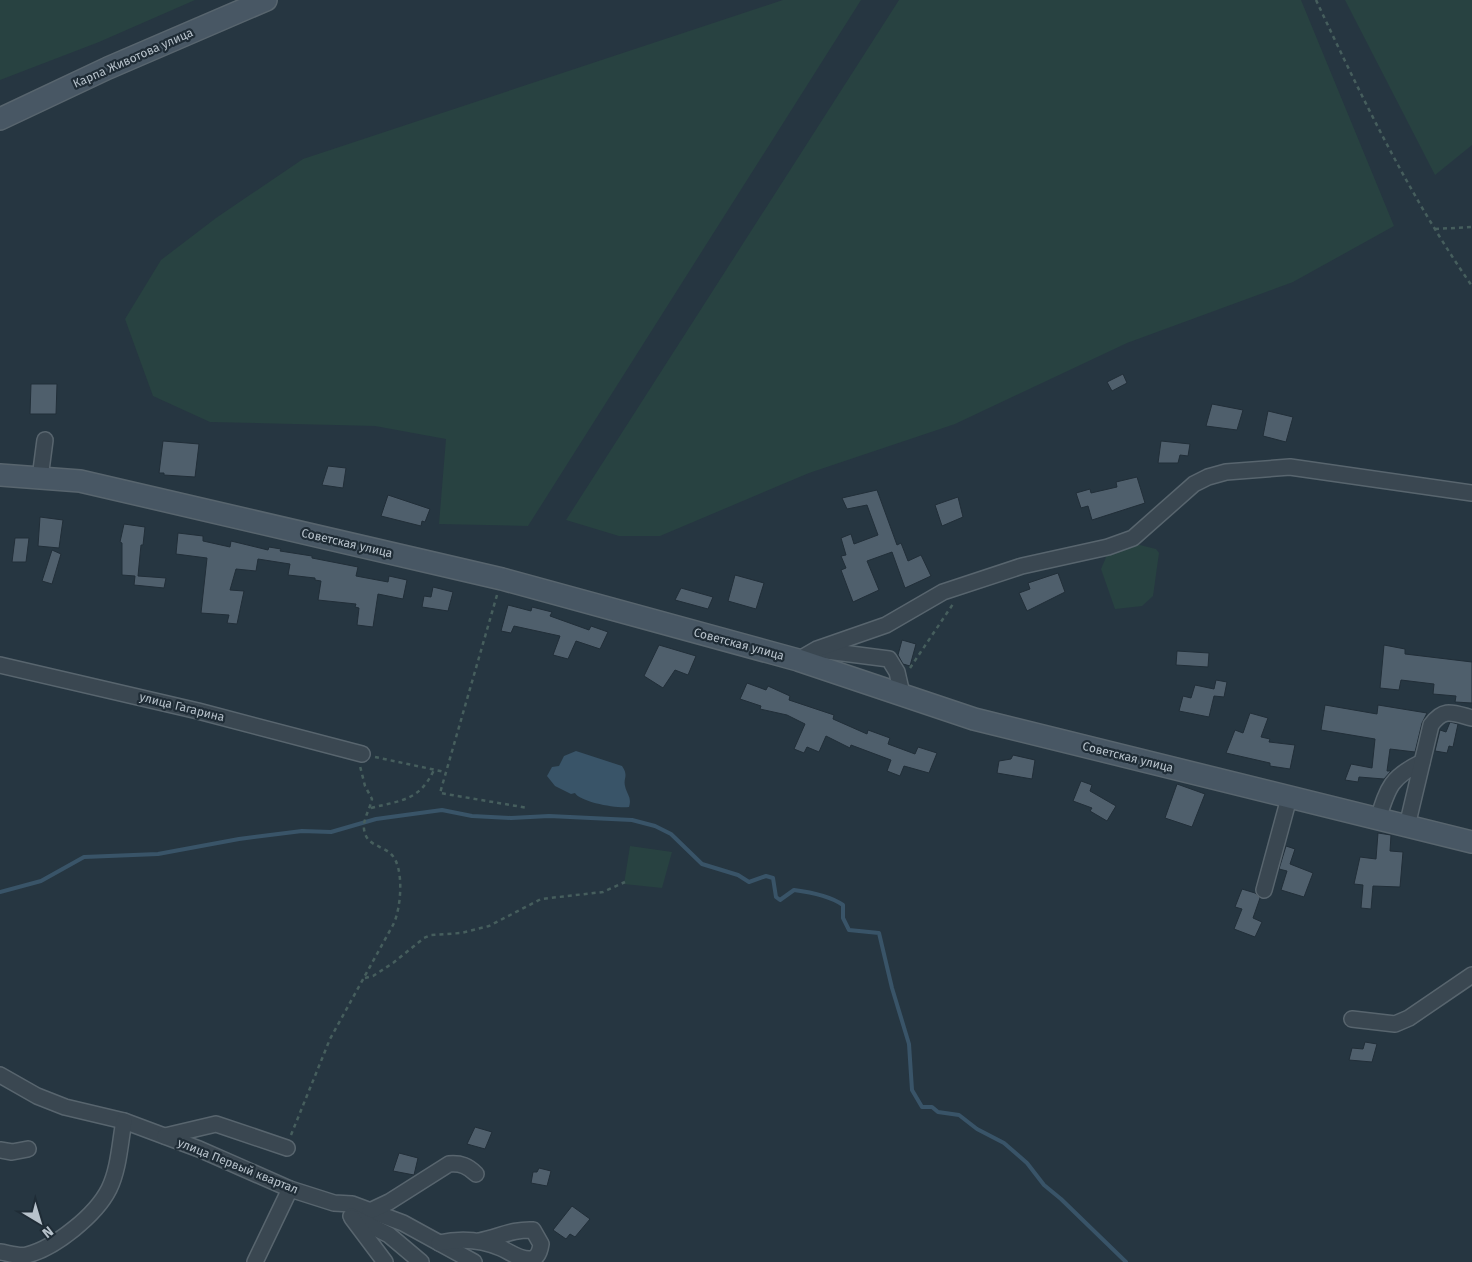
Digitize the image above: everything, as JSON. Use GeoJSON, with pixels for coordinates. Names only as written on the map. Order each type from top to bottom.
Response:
{"type":"FeatureCollection","features":[{"type":"Feature","properties":{"kind":"main road","name":"Карпа Животова улица"},"geometry":{"type":"LineString","coordinates":[[0,119],[108,68],[266,0]]}},
{"type":"Feature","properties":{"kind":"main road","name":"Советская улица"},"geometry":{"type":"LineString","coordinates":[[0,474],[80,481],[502,580],[901,689],[974,719],[1472,842]]}},
{"type":"Feature","properties":{"kind":"street"},"geometry":{"type":"LineString","coordinates":[[40,478],[45,440]]}},
{"type":"Feature","properties":{"kind":"street"},"geometry":{"type":"LineString","coordinates":[[798,660],[817,649],[877,629],[943,592],[1022,566],[1108,547],[1133,538],[1194,484],[1208,477],[1226,472],[1290,466],[1472,493]]}},
{"type":"Feature","properties":{"kind":"street"},"geometry":{"type":"LineString","coordinates":[[876,656],[877,629]]}},
{"type":"Feature","properties":{"kind":"street"},"geometry":{"type":"LineString","coordinates":[[817,649],[836,654],[876,656],[889,659],[897,672],[901,689]]}},
{"type":"Feature","properties":{"kind":"street","name":"улица Гагарина"},"geometry":{"type":"LineString","coordinates":[[0,665],[198,710],[362,754]]}},
{"type":"Feature","properties":{"kind":"street"},"geometry":{"type":"LineString","coordinates":[[1407,826],[1431,725],[1438,716],[1448,712],[1472,718]]}},
{"type":"Feature","properties":{"kind":"street"},"geometry":{"type":"LineString","coordinates":[[1378,819],[1390,783],[1406,769],[1422,762]]}},
{"type":"Feature","properties":{"kind":"street"},"geometry":{"type":"LineString","coordinates":[[1264,890],[1289,798]]}},
{"type":"Feature","properties":{"kind":"street"},"geometry":{"type":"LineString","coordinates":[[1352,1019],[1395,1024],[1409,1018],[1472,975]]}},
{"type":"Feature","properties":{"kind":"street","name":"улица Первый квартал"},"geometry":{"type":"LineString","coordinates":[[0,1074],[37,1096],[65,1107],[124,1121],[165,1136],[290,1189],[334,1203],[352,1204],[403,1223],[474,1262]]}},
{"type":"Feature","properties":{"kind":"street"},"geometry":{"type":"LineString","coordinates":[[0,1252],[24,1255],[44,1249],[76,1226],[102,1201],[110,1187],[124,1121]]}},
{"type":"Feature","properties":{"kind":"street"},"geometry":{"type":"LineString","coordinates":[[165,1136],[216,1124],[287,1148]]}},
{"type":"Feature","properties":{"kind":"street"},"geometry":{"type":"LineString","coordinates":[[0,1150],[12,1152],[28,1148]]}},
{"type":"Feature","properties":{"kind":"street"},"geometry":{"type":"LineString","coordinates":[[370,1211],[389,1202],[449,1164],[458,1163],[470,1168],[476,1174]]}},
{"type":"Feature","properties":{"kind":"street"},"geometry":{"type":"LineString","coordinates":[[255,1262],[290,1189]]}},
{"type":"Feature","properties":{"kind":"street"},"geometry":{"type":"LineString","coordinates":[[334,1203],[351,1216],[389,1235],[421,1262]]}},
{"type":"Feature","properties":{"kind":"street"},"geometry":{"type":"LineString","coordinates":[[351,1216],[383,1261]]}},
{"type":"Feature","properties":{"kind":"street"},"geometry":{"type":"LineString","coordinates":[[439,1243],[458,1239],[479,1241]]}},
{"type":"Feature","properties":{"kind":"path"},"geometry":{"type":"LineString","coordinates":[[1316,0],[1358,88],[1435,229],[1472,286]]}},
{"type":"Feature","properties":{"kind":"path"},"geometry":{"type":"LineString","coordinates":[[1435,229],[1472,227]]}},
{"type":"Feature","properties":{"kind":"path"},"geometry":{"type":"LineString","coordinates":[[502,580],[440,793],[528,808]]}},
{"type":"Feature","properties":{"kind":"path"},"geometry":{"type":"LineString","coordinates":[[901,689],[966,584]]}},
{"type":"Feature","properties":{"kind":"path"},"geometry":{"type":"LineString","coordinates":[[287,1148],[289,1138],[330,1039],[398,916],[400,896],[395,860],[391,854],[369,841],[363,827],[372,799],[360,773],[362,754],[445,772]]}},
{"type":"Feature","properties":{"kind":"path"},"geometry":{"type":"LineString","coordinates":[[370,808],[411,797],[426,786],[434,770]]}},
{"type":"Feature","properties":{"kind":"path"},"geometry":{"type":"LineString","coordinates":[[364,978],[383,970],[424,938],[461,933],[489,926],[541,899],[603,892],[625,882]]}},
{"type":"Feature","properties":{"kind":"green space"},"geometry":{"type":"Polygon","coordinates":[[[0,0],[195,0],[99,42],[0,80],[0,0]]]}},
{"type":"Feature","properties":{"kind":"green space"},"geometry":{"type":"Polygon","coordinates":[[[783,0],[861,0],[528,526],[439,524],[446,439],[375,426],[210,422],[153,396],[125,319],[161,260],[216,218],[303,159],[783,0]]]}},
{"type":"Feature","properties":{"kind":"green space"},"geometry":{"type":"Polygon","coordinates":[[[899,0],[1301,0],[1394,226],[1293,282],[1127,343],[955,424],[809,473],[660,536],[619,536],[566,520],[899,0]]]}},
{"type":"Feature","properties":{"kind":"green space"},"geometry":{"type":"Polygon","coordinates":[[[1345,0],[1472,0],[1472,145],[1435,175],[1345,0]]]}},
{"type":"Feature","properties":{"kind":"green space"},"geometry":{"type":"Polygon","coordinates":[[[1136,544],[1156,549],[1159,553],[1153,596],[1142,606],[1115,609],[1101,569],[1107,555],[1136,544]]]}},
{"type":"Feature","properties":{"kind":"green space"},"geometry":{"type":"Polygon","coordinates":[[[630,846],[672,852],[662,888],[624,884],[630,846]]]}},
{"type":"Feature","properties":{"kind":"water"},"geometry":{"type":"Polygon","coordinates":[[[576,751],[622,766],[625,772],[626,789],[630,798],[629,807],[608,806],[591,802],[575,793],[571,794],[555,786],[547,776],[552,767],[559,766],[564,756],[576,751]]]}},
{"type":"Feature","properties":{"kind":"building"},"geometry":{"type":"Polygon","coordinates":[[[1123,374],[1127,383],[1112,391],[1107,382],[1123,374]]]}},
{"type":"Feature","properties":{"kind":"building"},"geometry":{"type":"Polygon","coordinates":[[[31,384],[57,384],[56,414],[30,414],[31,384]]]}},
{"type":"Feature","properties":{"kind":"building"},"geometry":{"type":"Polygon","coordinates":[[[1212,404],[1243,410],[1237,430],[1206,426],[1212,404]]]}},
{"type":"Feature","properties":{"kind":"building"},"geometry":{"type":"Polygon","coordinates":[[[1268,411],[1293,417],[1286,442],[1263,436],[1268,411]]]}},
{"type":"Feature","properties":{"kind":"building"},"geometry":{"type":"Polygon","coordinates":[[[163,441],[199,444],[195,477],[159,473],[163,441]]]}},
{"type":"Feature","properties":{"kind":"building"},"geometry":{"type":"Polygon","coordinates":[[[1161,441],[1190,444],[1188,456],[1180,455],[1178,463],[1158,463],[1161,441]]]}},
{"type":"Feature","properties":{"kind":"building"},"geometry":{"type":"Polygon","coordinates":[[[328,466],[346,468],[343,488],[322,485],[328,466]]]}},
{"type":"Feature","properties":{"kind":"building"},"geometry":{"type":"Polygon","coordinates":[[[1137,477],[1145,503],[1092,520],[1088,506],[1081,508],[1076,493],[1090,489],[1091,493],[1117,487],[1116,482],[1137,477]]]}},
{"type":"Feature","properties":{"kind":"building"},"geometry":{"type":"Polygon","coordinates":[[[877,490],[897,545],[901,543],[908,561],[921,555],[931,576],[905,588],[892,552],[867,561],[879,590],[853,602],[841,570],[846,568],[841,556],[846,555],[841,538],[851,534],[854,544],[878,535],[867,505],[847,509],[842,498],[877,490]]]}},
{"type":"Feature","properties":{"kind":"building"},"geometry":{"type":"Polygon","coordinates":[[[388,495],[430,509],[425,522],[422,521],[421,526],[381,516],[388,495]]]}},
{"type":"Feature","properties":{"kind":"building"},"geometry":{"type":"Polygon","coordinates":[[[958,497],[963,517],[942,526],[935,505],[958,497]]]}},
{"type":"Feature","properties":{"kind":"building"},"geometry":{"type":"Polygon","coordinates":[[[40,517],[63,520],[59,548],[38,546],[40,517]]]}},
{"type":"Feature","properties":{"kind":"building"},"geometry":{"type":"Polygon","coordinates":[[[124,524],[145,527],[138,576],[166,578],[164,588],[134,585],[135,576],[122,575],[122,543],[120,542],[124,524]]]}},
{"type":"Feature","properties":{"kind":"building"},"geometry":{"type":"Polygon","coordinates":[[[178,533],[203,536],[203,541],[230,547],[231,541],[268,550],[269,547],[281,549],[280,551],[312,556],[312,558],[358,567],[356,576],[388,582],[389,576],[407,580],[403,599],[378,594],[373,627],[357,625],[359,608],[355,607],[356,604],[318,600],[321,581],[315,580],[315,578],[288,575],[290,564],[258,559],[256,571],[236,569],[230,590],[244,591],[237,624],[227,623],[229,615],[201,613],[207,558],[176,554],[178,533]]]}},
{"type":"Feature","properties":{"kind":"building"},"geometry":{"type":"Polygon","coordinates":[[[15,538],[29,538],[26,562],[12,562],[15,538]]]}},
{"type":"Feature","properties":{"kind":"building"},"geometry":{"type":"Polygon","coordinates":[[[52,550],[61,554],[52,584],[42,581],[52,550]]]}},
{"type":"Feature","properties":{"kind":"building"},"geometry":{"type":"Polygon","coordinates":[[[1058,573],[1065,592],[1027,611],[1019,593],[1030,589],[1028,583],[1058,573]]]}},
{"type":"Feature","properties":{"kind":"building"},"geometry":{"type":"Polygon","coordinates":[[[735,575],[764,583],[756,609],[728,601],[735,575]]]}},
{"type":"Feature","properties":{"kind":"building"},"geometry":{"type":"Polygon","coordinates":[[[433,587],[453,592],[448,611],[422,607],[424,596],[431,597],[433,587]]]}},
{"type":"Feature","properties":{"kind":"building"},"geometry":{"type":"Polygon","coordinates":[[[681,588],[713,597],[708,609],[675,600],[681,588]]]}},
{"type":"Feature","properties":{"kind":"building"},"geometry":{"type":"Polygon","coordinates":[[[508,605],[531,611],[532,607],[552,612],[550,616],[589,630],[591,626],[608,632],[600,649],[576,641],[568,659],[553,655],[560,636],[514,626],[511,633],[501,631],[508,605]]]}},
{"type":"Feature","properties":{"kind":"building"},"geometry":{"type":"Polygon","coordinates":[[[902,640],[916,644],[910,666],[903,664],[898,655],[902,640]]]}},
{"type":"Feature","properties":{"kind":"building"},"geometry":{"type":"Polygon","coordinates":[[[659,645],[696,656],[688,675],[675,670],[663,688],[644,676],[659,645]]]}},
{"type":"Feature","properties":{"kind":"building"},"geometry":{"type":"Polygon","coordinates":[[[1384,645],[1405,649],[1405,654],[1472,662],[1472,703],[1455,702],[1456,696],[1433,694],[1434,684],[1401,680],[1399,690],[1380,688],[1384,645]]]}},
{"type":"Feature","properties":{"kind":"building"},"geometry":{"type":"Polygon","coordinates":[[[1177,651],[1209,653],[1208,667],[1176,665],[1177,651]]]}},
{"type":"Feature","properties":{"kind":"building"},"geometry":{"type":"Polygon","coordinates":[[[1216,680],[1227,682],[1224,697],[1214,696],[1209,717],[1179,711],[1183,696],[1191,698],[1195,685],[1214,689],[1216,680]]]}},
{"type":"Feature","properties":{"kind":"building"},"geometry":{"type":"Polygon","coordinates":[[[747,683],[766,690],[768,686],[790,696],[789,700],[834,715],[833,719],[867,734],[868,730],[890,738],[888,744],[915,754],[918,747],[937,753],[929,773],[904,766],[900,776],[887,771],[891,760],[851,745],[850,748],[826,736],[819,752],[807,747],[804,753],[794,749],[805,724],[787,715],[760,709],[761,706],[740,699],[747,683]]]}},
{"type":"Feature","properties":{"kind":"building"},"geometry":{"type":"Polygon","coordinates":[[[1325,705],[1377,714],[1378,705],[1427,713],[1422,723],[1415,752],[1390,749],[1387,771],[1391,771],[1384,779],[1359,777],[1358,782],[1345,780],[1351,764],[1372,768],[1375,739],[1321,730],[1325,705]]]}},
{"type":"Feature","properties":{"kind":"building"},"geometry":{"type":"Polygon","coordinates":[[[1250,713],[1268,718],[1261,737],[1270,739],[1269,742],[1295,745],[1290,769],[1270,766],[1270,763],[1226,753],[1235,730],[1243,733],[1250,713]]]}},
{"type":"Feature","properties":{"kind":"building"},"geometry":{"type":"Polygon","coordinates":[[[1450,722],[1458,724],[1453,747],[1449,746],[1447,753],[1435,751],[1440,730],[1446,732],[1450,722]]]}},
{"type":"Feature","properties":{"kind":"building"},"geometry":{"type":"Polygon","coordinates":[[[1013,755],[1035,760],[1032,779],[997,773],[999,761],[1011,759],[1013,755]]]}},
{"type":"Feature","properties":{"kind":"building"},"geometry":{"type":"Polygon","coordinates":[[[1081,781],[1092,785],[1090,791],[1116,806],[1107,821],[1090,811],[1092,808],[1073,801],[1081,781]]]}},
{"type":"Feature","properties":{"kind":"building"},"geometry":{"type":"Polygon","coordinates":[[[1177,784],[1205,794],[1192,827],[1165,818],[1177,784]]]}},
{"type":"Feature","properties":{"kind":"building"},"geometry":{"type":"Polygon","coordinates":[[[1378,833],[1391,835],[1390,851],[1403,852],[1400,887],[1373,886],[1371,909],[1361,908],[1363,885],[1354,884],[1360,857],[1376,859],[1378,833]]]}},
{"type":"Feature","properties":{"kind":"building"},"geometry":{"type":"Polygon","coordinates":[[[1286,846],[1295,849],[1290,864],[1313,873],[1304,897],[1281,890],[1287,871],[1279,869],[1286,846]]]}},
{"type":"Feature","properties":{"kind":"building"},"geometry":{"type":"Polygon","coordinates":[[[1242,889],[1255,893],[1260,898],[1253,918],[1262,922],[1255,937],[1234,929],[1242,909],[1235,907],[1242,889]]]}},
{"type":"Feature","properties":{"kind":"building"},"geometry":{"type":"Polygon","coordinates":[[[1365,1042],[1377,1044],[1372,1062],[1349,1060],[1352,1048],[1363,1049],[1365,1042]]]}},
{"type":"Feature","properties":{"kind":"building"},"geometry":{"type":"Polygon","coordinates":[[[475,1127],[492,1132],[485,1149],[467,1144],[475,1127]]]}},
{"type":"Feature","properties":{"kind":"building"},"geometry":{"type":"Polygon","coordinates":[[[399,1153],[418,1158],[414,1175],[393,1171],[399,1153]]]}},
{"type":"Feature","properties":{"kind":"building"},"geometry":{"type":"Polygon","coordinates":[[[539,1168],[551,1171],[547,1186],[531,1183],[533,1172],[537,1172],[539,1168]]]}},
{"type":"Feature","properties":{"kind":"building"},"geometry":{"type":"Polygon","coordinates":[[[572,1206],[590,1219],[575,1237],[570,1234],[566,1239],[553,1230],[572,1206]]]}},
{"type":"Feature","properties":{"kind":"waterway"},"geometry":{"type":"LineString","coordinates":[[0,892],[41,881],[84,857],[158,854],[239,839],[302,831],[331,832],[376,819],[442,810],[472,816],[511,818],[549,816],[632,820],[655,826],[671,834],[702,864],[738,875],[749,882],[766,876],[773,878],[776,897],[780,900],[794,890],[832,899],[843,905],[843,918],[849,930],[879,933],[892,988],[909,1044],[912,1090],[922,1107],[932,1107],[938,1112],[959,1115],[977,1129],[1004,1143],[1027,1163],[1044,1185],[1126,1262]]}}]}
